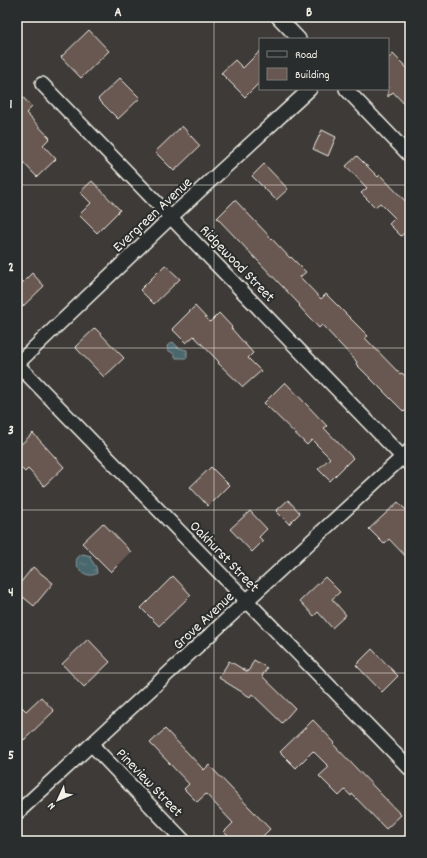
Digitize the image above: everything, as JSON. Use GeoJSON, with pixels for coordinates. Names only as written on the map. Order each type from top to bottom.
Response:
{"type":"FeatureCollection","features":[{"type":"Feature","properties":{"kind":"street"},"geometry":{"type":"LineString","coordinates":[[278,17],[298,38]]}},
{"type":"Feature","properties":{"kind":"street","name":"Ridgewood Street"},"geometry":{"type":"LineString","coordinates":[[42,84],[408,457]]}},
{"type":"Feature","properties":{"kind":"street","name":"Evergreen Avenue"},"geometry":{"type":"LineString","coordinates":[[18,367],[171,217],[309,90]]}},
{"type":"Feature","properties":{"kind":"street"},"geometry":{"type":"LineString","coordinates":[[347,90],[410,156]]}},
{"type":"Feature","properties":{"kind":"street","name":"Oakhurst Street"},"geometry":{"type":"LineString","coordinates":[[18,367],[410,769]]}},
{"type":"Feature","properties":{"kind":"street","name":"Grove Avenue"},"geometry":{"type":"LineString","coordinates":[[17,814],[246,602],[408,457]]}},
{"type":"Feature","properties":{"kind":"street","name":"Pineview Street"},"geometry":{"type":"LineString","coordinates":[[92,745],[184,841]]}},
{"type":"Feature","properties":{"kind":"water"},"geometry":{"type":"Polygon","coordinates":[[[173,342],[179,348],[187,350],[187,358],[176,358],[174,354],[168,350],[167,346],[173,342]]]}},
{"type":"Feature","properties":{"kind":"water"},"geometry":{"type":"Polygon","coordinates":[[[83,554],[91,556],[90,558],[96,567],[97,573],[87,575],[79,569],[76,561],[78,557],[83,554]]]}},
{"type":"Feature","properties":{"kind":"building"},"geometry":{"type":"Polygon","coordinates":[[[89,30],[109,51],[81,78],[61,57],[89,30]]]}},
{"type":"Feature","properties":{"kind":"building"},"geometry":{"type":"Polygon","coordinates":[[[259,52],[259,83],[245,97],[221,73],[235,60],[243,68],[259,52]]]}},
{"type":"Feature","properties":{"kind":"building"},"geometry":{"type":"Polygon","coordinates":[[[393,54],[410,71],[410,110],[393,92],[388,97],[389,58],[393,54]]]}},
{"type":"Feature","properties":{"kind":"building"},"geometry":{"type":"Polygon","coordinates":[[[120,78],[140,98],[118,119],[98,99],[120,78]]]}},
{"type":"Feature","properties":{"kind":"building"},"geometry":{"type":"Polygon","coordinates":[[[17,91],[32,107],[26,113],[50,138],[43,145],[56,159],[37,177],[17,156],[17,91]]]}},
{"type":"Feature","properties":{"kind":"building"},"geometry":{"type":"Polygon","coordinates":[[[182,126],[200,146],[174,171],[155,152],[182,126]]]}},
{"type":"Feature","properties":{"kind":"building"},"geometry":{"type":"Polygon","coordinates":[[[322,130],[336,137],[328,156],[313,149],[322,130]]]}},
{"type":"Feature","properties":{"kind":"building"},"geometry":{"type":"Polygon","coordinates":[[[357,156],[378,177],[380,175],[410,206],[410,228],[401,236],[389,224],[395,218],[380,203],[375,207],[361,193],[367,188],[346,166],[357,156]]]}},
{"type":"Feature","properties":{"kind":"building"},"geometry":{"type":"Polygon","coordinates":[[[264,164],[288,189],[276,200],[252,176],[264,164]]]}},
{"type":"Feature","properties":{"kind":"building"},"geometry":{"type":"Polygon","coordinates":[[[92,181],[120,210],[97,233],[79,215],[91,203],[80,192],[92,181]]]}},
{"type":"Feature","properties":{"kind":"building"},"geometry":{"type":"Polygon","coordinates":[[[235,200],[290,258],[291,257],[306,272],[300,277],[321,299],[326,294],[368,336],[365,338],[400,374],[402,373],[410,381],[410,406],[404,412],[356,364],[357,362],[322,325],[319,328],[299,306],[300,305],[217,218],[235,200]]]}},
{"type":"Feature","properties":{"kind":"building"},"geometry":{"type":"Polygon","coordinates":[[[165,265],[180,279],[154,304],[140,290],[165,265]]]}},
{"type":"Feature","properties":{"kind":"building"},"geometry":{"type":"Polygon","coordinates":[[[32,273],[44,286],[17,312],[17,288],[32,273]]]}},
{"type":"Feature","properties":{"kind":"building"},"geometry":{"type":"Polygon","coordinates":[[[195,306],[210,322],[219,313],[253,353],[248,358],[261,371],[243,387],[218,363],[219,362],[194,336],[186,343],[172,329],[195,306]]]}},
{"type":"Feature","properties":{"kind":"building"},"geometry":{"type":"Polygon","coordinates":[[[95,328],[124,358],[104,377],[75,347],[95,328]]]}},
{"type":"Feature","properties":{"kind":"building"},"geometry":{"type":"Polygon","coordinates":[[[285,382],[327,426],[324,428],[353,458],[330,481],[318,469],[330,458],[312,440],[307,445],[264,403],[285,382]]]}},
{"type":"Feature","properties":{"kind":"building"},"geometry":{"type":"Polygon","coordinates":[[[33,433],[64,467],[44,486],[28,469],[25,472],[17,464],[17,448],[33,433]]]}},
{"type":"Feature","properties":{"kind":"building"},"geometry":{"type":"Polygon","coordinates":[[[211,467],[229,485],[208,506],[190,487],[211,467]]]}},
{"type":"Feature","properties":{"kind":"building"},"geometry":{"type":"Polygon","coordinates":[[[288,500],[300,513],[289,524],[276,511],[288,500]]]}},
{"type":"Feature","properties":{"kind":"building"},"geometry":{"type":"Polygon","coordinates":[[[398,502],[410,514],[410,561],[389,539],[384,544],[369,529],[398,502]]]}},
{"type":"Feature","properties":{"kind":"building"},"geometry":{"type":"Polygon","coordinates":[[[250,511],[267,529],[259,537],[263,541],[252,552],[230,529],[250,511]]]}},
{"type":"Feature","properties":{"kind":"building"},"geometry":{"type":"Polygon","coordinates":[[[103,523],[131,552],[111,572],[82,543],[103,523]]]}},
{"type":"Feature","properties":{"kind":"building"},"geometry":{"type":"Polygon","coordinates":[[[33,567],[53,583],[34,606],[17,592],[17,587],[33,567]]]}},
{"type":"Feature","properties":{"kind":"building"},"geometry":{"type":"Polygon","coordinates":[[[173,576],[191,595],[159,626],[141,608],[173,576]]]}},
{"type":"Feature","properties":{"kind":"building"},"geometry":{"type":"Polygon","coordinates":[[[325,577],[340,592],[332,599],[346,615],[332,628],[318,612],[314,616],[300,601],[325,577]]]}},
{"type":"Feature","properties":{"kind":"building"},"geometry":{"type":"Polygon","coordinates":[[[88,639],[110,662],[84,687],[62,664],[88,639]]]}},
{"type":"Feature","properties":{"kind":"building"},"geometry":{"type":"Polygon","coordinates":[[[372,649],[398,676],[382,692],[356,665],[372,649]]]}},
{"type":"Feature","properties":{"kind":"building"},"geometry":{"type":"Polygon","coordinates":[[[254,660],[267,668],[262,676],[295,708],[282,723],[252,694],[250,697],[219,678],[229,661],[248,672],[254,660]]]}},
{"type":"Feature","properties":{"kind":"building"},"geometry":{"type":"Polygon","coordinates":[[[41,697],[54,711],[24,740],[17,733],[17,702],[26,711],[41,697]]]}},
{"type":"Feature","properties":{"kind":"building"},"geometry":{"type":"Polygon","coordinates":[[[313,720],[335,743],[333,744],[401,815],[386,829],[352,794],[351,796],[345,790],[339,796],[319,776],[329,767],[313,751],[296,768],[280,752],[313,720]]]}},
{"type":"Feature","properties":{"kind":"building"},"geometry":{"type":"Polygon","coordinates":[[[165,729],[204,770],[209,765],[270,829],[258,841],[233,841],[224,832],[233,823],[206,794],[197,802],[184,789],[189,784],[150,743],[165,729]]]}}]}
